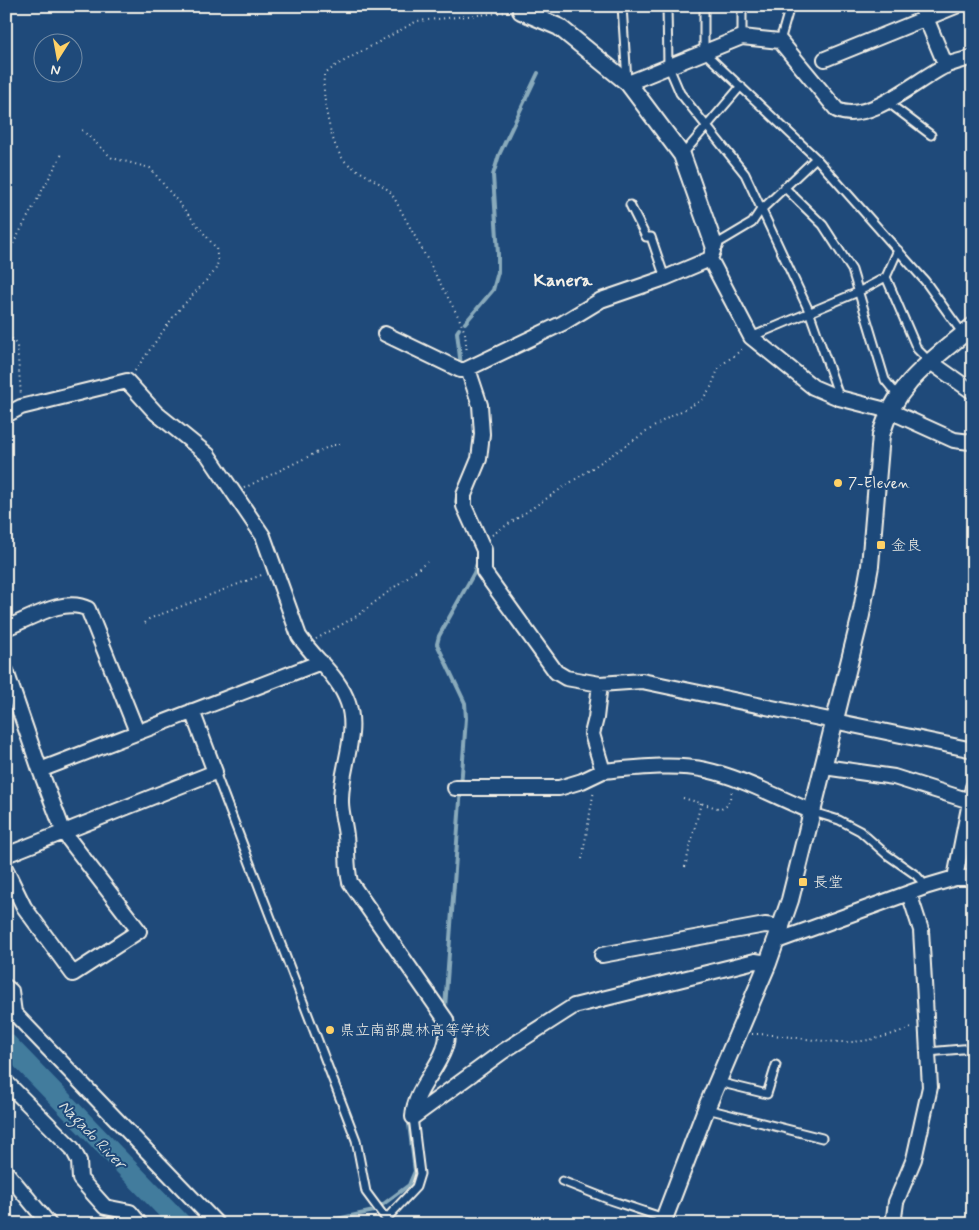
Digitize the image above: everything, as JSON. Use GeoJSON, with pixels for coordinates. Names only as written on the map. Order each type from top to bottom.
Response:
{"type":"FeatureCollection","features":[{"type":"Feature","properties":{"kind":"street"},"geometry":{"type":"LineString","coordinates":[[825,59],[924,12],[956,6]]}},
{"type":"Feature","properties":{"kind":"street"},"geometry":{"type":"LineString","coordinates":[[518,9],[559,27],[628,83],[682,155],[712,252],[752,338],[813,387],[839,398],[894,404],[954,440],[970,442],[973,439]]}},
{"type":"Feature","properties":{"kind":"street"},"geometry":{"type":"LineString","coordinates":[[924,12],[946,66]]}},
{"type":"Feature","properties":{"kind":"street"},"geometry":{"type":"LineString","coordinates":[[628,83],[668,65],[742,37],[780,41],[837,110],[850,114],[862,112],[886,101],[946,66],[973,57]]}},
{"type":"Feature","properties":{"kind":"street"},"geometry":{"type":"LineString","coordinates":[[464,370],[563,323],[601,300],[665,278],[712,252]]}},
{"type":"Feature","properties":{"kind":"street"},"geometry":{"type":"LineString","coordinates":[[663,1221],[706,1109],[779,934],[813,812],[862,615],[870,566],[881,435],[894,404],[909,381],[929,362],[970,330]]}},
{"type":"Feature","properties":{"kind":"street"},"geometry":{"type":"LineString","coordinates":[[384,334],[464,370],[480,405],[482,434],[479,459],[464,494],[464,506],[482,542],[484,572],[556,672],[566,678],[600,684],[642,681],[973,750]]}},
{"type":"Feature","properties":{"kind":"street"},"geometry":{"type":"LineString","coordinates":[[929,362],[973,392]]}},
{"type":"Feature","properties":{"kind":"street"},"geometry":{"type":"LineString","coordinates":[[6,416],[21,407],[128,381],[156,413],[208,455],[260,530],[299,636],[321,662],[349,704],[351,723],[341,802],[346,838],[346,867],[350,882],[446,1020],[448,1026],[446,1048],[414,1102],[413,1117]]}},
{"type":"Feature","properties":{"kind":"street"},"geometry":{"type":"LineString","coordinates":[[6,628],[68,604],[80,605],[88,609],[137,732]]}},
{"type":"Feature","properties":{"kind":"street"},"geometry":{"type":"LineString","coordinates":[[40,770],[321,662]]}},
{"type":"Feature","properties":{"kind":"street"},"geometry":{"type":"LineString","coordinates":[[6,671],[64,833],[139,931],[73,974],[24,907],[6,870]]}},
{"type":"Feature","properties":{"kind":"street"},"geometry":{"type":"LineString","coordinates":[[600,684],[592,734],[600,772]]}},
{"type":"Feature","properties":{"kind":"street"},"geometry":{"type":"LineString","coordinates":[[6,855],[215,772],[192,711]]}},
{"type":"Feature","properties":{"kind":"street"},"geometry":{"type":"LineString","coordinates":[[461,788],[559,788],[582,781],[600,772],[639,767],[686,768],[705,770],[735,779],[813,812]]}},
{"type":"Feature","properties":{"kind":"street"},"geometry":{"type":"LineString","coordinates":[[824,767],[894,777],[971,801]]}},
{"type":"Feature","properties":{"kind":"street"},"geometry":{"type":"LineString","coordinates":[[956,878],[973,787]]}},
{"type":"Feature","properties":{"kind":"street"},"geometry":{"type":"LineString","coordinates":[[779,934],[926,886],[956,878],[973,878]]}},
{"type":"Feature","properties":{"kind":"street"},"geometry":{"type":"LineString","coordinates":[[897,1224],[894,1217],[896,1202],[914,1159],[930,1087],[922,930],[909,893]]}},
{"type":"Feature","properties":{"kind":"street"},"geometry":{"type":"LineString","coordinates":[[602,955],[765,925],[779,934]]}},
{"type":"Feature","properties":{"kind":"street"},"geometry":{"type":"LineString","coordinates":[[413,1117],[502,1052],[574,1006],[755,961],[768,963]]}},
{"type":"Feature","properties":{"kind":"street"},"geometry":{"type":"LineString","coordinates":[[6,987],[11,991],[14,1014],[217,1224]]}},
{"type":"Feature","properties":{"kind":"street"},"geometry":{"type":"LineString","coordinates":[[6,1082],[72,1148],[79,1161],[80,1179],[105,1208],[130,1212],[140,1224]]}},
{"type":"Feature","properties":{"kind":"street"},"geometry":{"type":"LineString","coordinates":[[6,1172],[49,1224]]}},
{"type":"Feature","properties":{"kind":"lane"},"geometry":{"type":"LineString","coordinates":[[622,6],[628,83]]}},
{"type":"Feature","properties":{"kind":"lane"},"geometry":{"type":"LineString","coordinates":[[667,6],[668,65],[680,93],[745,174],[760,211],[809,311],[839,398]]}},
{"type":"Feature","properties":{"kind":"lane"},"geometry":{"type":"LineString","coordinates":[[704,6],[704,52],[816,158],[970,330]]}},
{"type":"Feature","properties":{"kind":"lane"},"geometry":{"type":"LineString","coordinates":[[742,6],[742,37]]}},
{"type":"Feature","properties":{"kind":"lane"},"geometry":{"type":"LineString","coordinates":[[780,41],[790,6]]}},
{"type":"Feature","properties":{"kind":"lane"},"geometry":{"type":"LineString","coordinates":[[682,155],[741,86]]}},
{"type":"Feature","properties":{"kind":"lane"},"geometry":{"type":"LineString","coordinates":[[886,101],[931,135]]}},
{"type":"Feature","properties":{"kind":"lane"},"geometry":{"type":"LineString","coordinates":[[712,252],[752,223],[760,211],[816,158]]}},
{"type":"Feature","properties":{"kind":"lane"},"geometry":{"type":"LineString","coordinates":[[784,187],[823,225],[852,270],[894,404]]}},
{"type":"Feature","properties":{"kind":"lane"},"geometry":{"type":"LineString","coordinates":[[630,205],[646,237],[650,237],[665,278]]}},
{"type":"Feature","properties":{"kind":"lane"},"geometry":{"type":"LineString","coordinates":[[752,338],[809,311],[858,292],[886,277],[898,250]]}},
{"type":"Feature","properties":{"kind":"lane"},"geometry":{"type":"LineString","coordinates":[[886,277],[917,348],[929,362]]}},
{"type":"Feature","properties":{"kind":"lane"},"geometry":{"type":"LineString","coordinates":[[215,772],[356,1140],[366,1192],[388,1221],[416,1187],[420,1174],[413,1117]]}},
{"type":"Feature","properties":{"kind":"lane"},"geometry":{"type":"LineString","coordinates":[[813,812],[839,820],[860,831],[886,854],[916,875],[926,886]]}},
{"type":"Feature","properties":{"kind":"lane"},"geometry":{"type":"LineString","coordinates":[[928,1052],[973,1048]]}},
{"type":"Feature","properties":{"kind":"lane"},"geometry":{"type":"LineString","coordinates":[[718,1082],[767,1094],[776,1065]]}},
{"type":"Feature","properties":{"kind":"lane"},"geometry":{"type":"LineString","coordinates":[[706,1109],[822,1138]]}},
{"type":"Feature","properties":{"kind":"lane"},"geometry":{"type":"LineString","coordinates":[[562,1181],[663,1221]]}},
{"type":"Feature","properties":{"kind":"path"},"geometry":{"type":"LineString","coordinates":[[6,13],[12,6]]}},
{"type":"Feature","properties":{"kind":"path"},"geometry":{"type":"LineString","coordinates":[[464,370],[465,333],[459,318],[392,194],[382,183],[346,163],[336,147],[323,88],[324,75],[335,66],[417,21],[518,9]]}},
{"type":"Feature","properties":{"kind":"path"},"geometry":{"type":"LineString","coordinates":[[82,130],[112,158],[150,168],[177,200],[192,222],[216,248],[218,262],[215,271],[176,313],[128,381]]}},
{"type":"Feature","properties":{"kind":"path"},"geometry":{"type":"LineString","coordinates":[[6,257],[62,154]]}},
{"type":"Feature","properties":{"kind":"path"},"geometry":{"type":"LineString","coordinates":[[6,330],[17,346],[20,363],[21,407]]}},
{"type":"Feature","properties":{"kind":"path"},"geometry":{"type":"LineString","coordinates":[[482,542],[664,420],[702,400],[711,387],[719,367],[752,338]]}},
{"type":"Feature","properties":{"kind":"path"},"geometry":{"type":"LineString","coordinates":[[234,493],[332,445],[342,445]]}},
{"type":"Feature","properties":{"kind":"path"},"geometry":{"type":"LineString","coordinates":[[305,645],[357,616],[427,562]]}},
{"type":"Feature","properties":{"kind":"path"},"geometry":{"type":"LineString","coordinates":[[145,623],[149,619],[276,570]]}},
{"type":"Feature","properties":{"kind":"path"},"geometry":{"type":"LineString","coordinates":[[582,859],[600,772]]}},
{"type":"Feature","properties":{"kind":"path"},"geometry":{"type":"LineString","coordinates":[[682,798],[722,809],[728,805],[735,779]]}},
{"type":"Feature","properties":{"kind":"path"},"geometry":{"type":"LineString","coordinates":[[685,867],[701,803]]}},
{"type":"Feature","properties":{"kind":"path"},"geometry":{"type":"LineString","coordinates":[[738,1032],[768,1032],[850,1042],[892,1035],[926,1022]]}},
{"type":"Feature","properties":{"kind":"waterway"},"geometry":{"type":"LineString","coordinates":[[465,323],[493,290],[498,272],[493,175],[499,155],[538,73]]}},
{"type":"Feature","properties":{"kind":"waterway"},"geometry":{"type":"LineString","coordinates":[[459,329],[457,332],[461,366]]}},
{"type":"Feature","properties":{"kind":"waterway"},"geometry":{"type":"LineString","coordinates":[[458,492],[456,502],[458,507]]}},
{"type":"Feature","properties":{"kind":"waterway"},"geometry":{"type":"LineString","coordinates":[[445,1008],[466,718],[465,703],[437,644],[439,636],[474,573],[478,560]]}},
{"type":"Feature","properties":{"kind":"waterway","name":"Nagado River"},"geometry":{"type":"LineString","coordinates":[[6,1043],[181,1224]]}},
{"type":"Feature","properties":{"kind":"waterway"},"geometry":{"type":"LineString","coordinates":[[314,1224],[374,1211],[409,1185],[415,1171],[407,1108],[415,1090]]}},
{"type":"Feature","properties":{"kind":"place","name":"7-Eleven"},"geometry":{"type":"Point","coordinates":[838,483]}},
{"type":"Feature","properties":{"kind":"place","name":"金良"},"geometry":{"type":"Point","coordinates":[881,545]}},
{"type":"Feature","properties":{"kind":"place","name":"長堂"},"geometry":{"type":"Point","coordinates":[803,882]}},
{"type":"Feature","properties":{"kind":"place","name":"県立南部農林高等学校"},"geometry":{"type":"Point","coordinates":[330,1030]}},
{"type":"Feature","properties":{"kind":"district","name":"Kanera"},"geometry":{"type":"Point","coordinates":[563,280]}}]}
